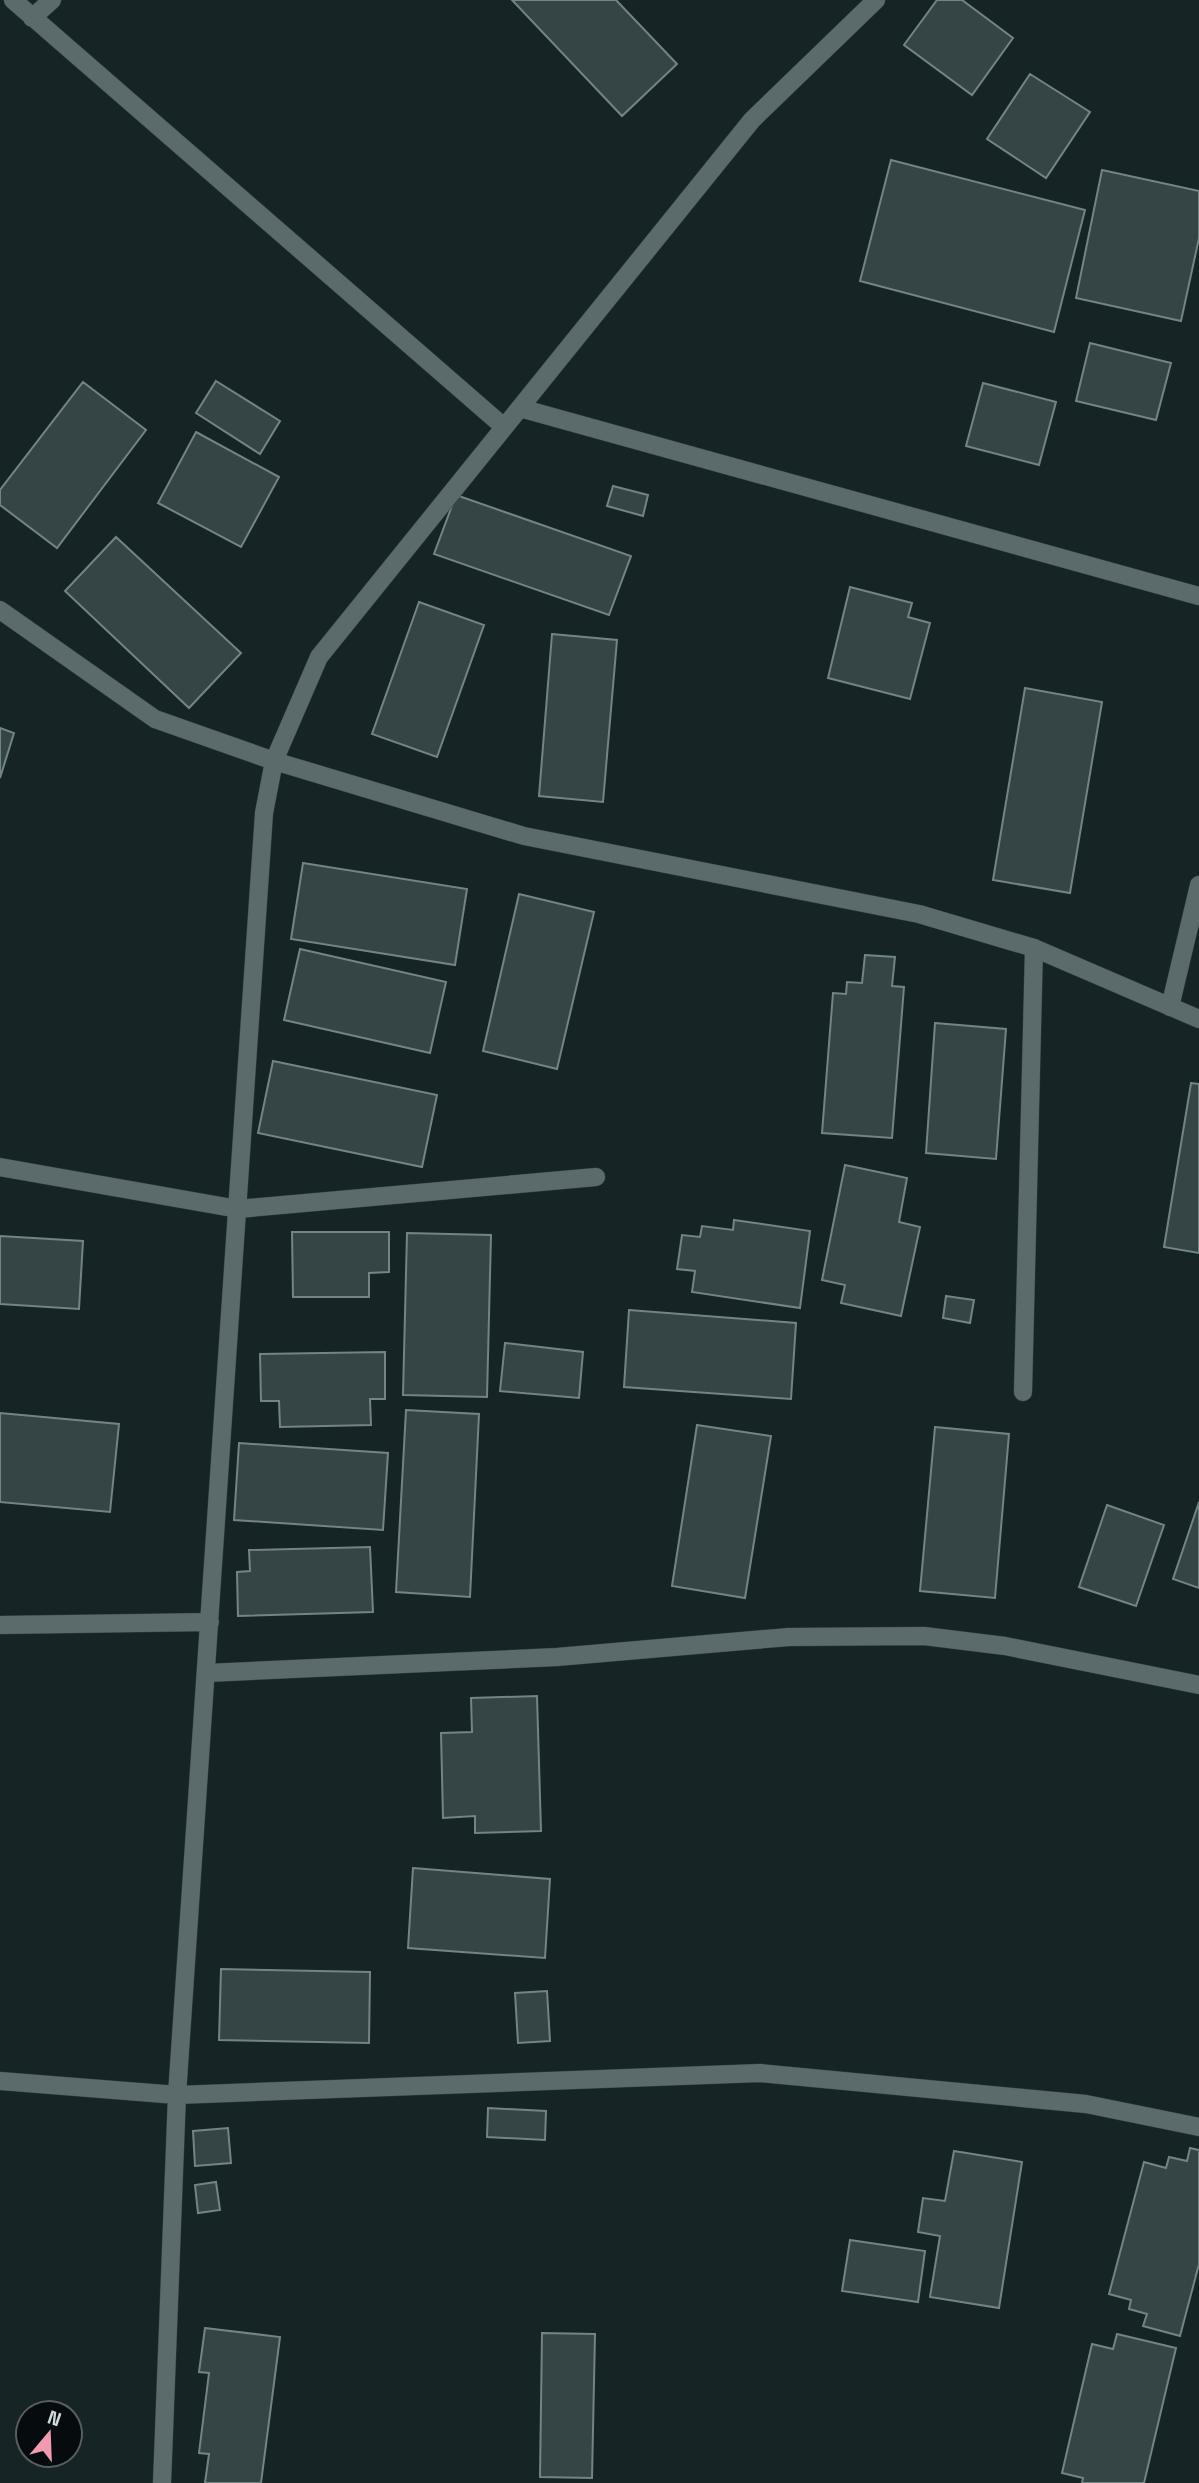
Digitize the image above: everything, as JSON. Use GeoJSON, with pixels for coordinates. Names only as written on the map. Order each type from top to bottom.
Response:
{"type":"FeatureCollection","features":[{"type":"Feature","properties":{"kind":"street"},"geometry":{"type":"LineString","coordinates":[[13,0],[504,427]]}},
{"type":"Feature","properties":{"kind":"street"},"geometry":{"type":"LineString","coordinates":[[32,18],[52,0]]}},
{"type":"Feature","properties":{"kind":"street"},"geometry":{"type":"LineString","coordinates":[[162,2483],[177,2095],[264,813],[274,761],[319,657],[752,120],[876,0]]}},
{"type":"Feature","properties":{"kind":"street"},"geometry":{"type":"LineString","coordinates":[[520,408],[1199,596]]}},
{"type":"Feature","properties":{"kind":"street"},"geometry":{"type":"LineString","coordinates":[[0,610],[155,719],[274,761],[524,836],[919,914],[1034,948],[1199,1019]]}},
{"type":"Feature","properties":{"kind":"street"},"geometry":{"type":"LineString","coordinates":[[1170,1007],[1199,885]]}},
{"type":"Feature","properties":{"kind":"street"},"geometry":{"type":"LineString","coordinates":[[1023,1392],[1034,948]]}},
{"type":"Feature","properties":{"kind":"street"},"geometry":{"type":"LineString","coordinates":[[0,1167],[237,1209],[596,1177]]}},
{"type":"Feature","properties":{"kind":"street"},"geometry":{"type":"LineString","coordinates":[[0,1625],[210,1622]]}},
{"type":"Feature","properties":{"kind":"street"},"geometry":{"type":"LineString","coordinates":[[206,1672],[557,1657],[789,1637],[924,1636],[1005,1646],[1199,1685]]}},
{"type":"Feature","properties":{"kind":"street"},"geometry":{"type":"LineString","coordinates":[[0,2081],[177,2095],[760,2073],[1086,2104],[1199,2127]]}},
{"type":"Feature","properties":{"kind":"building"},"geometry":{"type":"Polygon","coordinates":[[[512,0],[616,0],[677,64],[622,116],[512,0]]]}},
{"type":"Feature","properties":{"kind":"building"},"geometry":{"type":"Polygon","coordinates":[[[937,0],[962,0],[1013,38],[972,95],[904,45],[937,0]]]}},
{"type":"Feature","properties":{"kind":"building"},"geometry":{"type":"Polygon","coordinates":[[[1030,74],[1090,112],[1046,178],[987,139],[1030,74]]]}},
{"type":"Feature","properties":{"kind":"building"},"geometry":{"type":"Polygon","coordinates":[[[891,160],[1085,210],[1054,332],[860,281],[891,160]]]}},
{"type":"Feature","properties":{"kind":"building"},"geometry":{"type":"Polygon","coordinates":[[[1102,170],[1199,191],[1199,238],[1181,321],[1076,298],[1102,170]]]}},
{"type":"Feature","properties":{"kind":"building"},"geometry":{"type":"Polygon","coordinates":[[[1090,343],[1171,363],[1156,420],[1076,401],[1090,343]]]}},
{"type":"Feature","properties":{"kind":"building"},"geometry":{"type":"Polygon","coordinates":[[[216,381],[280,421],[260,454],[196,413],[216,381]]]}},
{"type":"Feature","properties":{"kind":"building"},"geometry":{"type":"Polygon","coordinates":[[[83,382],[146,430],[57,548],[0,505],[0,490],[83,382]]]}},
{"type":"Feature","properties":{"kind":"building"},"geometry":{"type":"Polygon","coordinates":[[[983,383],[1056,402],[1039,465],[966,446],[983,383]]]}},
{"type":"Feature","properties":{"kind":"building"},"geometry":{"type":"Polygon","coordinates":[[[196,432],[279,477],[241,547],[158,503],[196,432]]]}},
{"type":"Feature","properties":{"kind":"building"},"geometry":{"type":"Polygon","coordinates":[[[613,486],[648,495],[643,516],[607,506],[613,486]]]}},
{"type":"Feature","properties":{"kind":"building"},"geometry":{"type":"Polygon","coordinates":[[[456,495],[631,556],[609,615],[434,554],[456,495]]]}},
{"type":"Feature","properties":{"kind":"building"},"geometry":{"type":"Polygon","coordinates":[[[116,537],[241,653],[189,708],[65,591],[116,537]]]}},
{"type":"Feature","properties":{"kind":"building"},"geometry":{"type":"Polygon","coordinates":[[[850,587],[912,603],[908,617],[930,623],[910,699],[828,678],[850,587]]]}},
{"type":"Feature","properties":{"kind":"building"},"geometry":{"type":"Polygon","coordinates":[[[419,602],[484,625],[437,757],[372,734],[419,602]]]}},
{"type":"Feature","properties":{"kind":"building"},"geometry":{"type":"Polygon","coordinates":[[[552,634],[617,640],[603,802],[539,796],[552,634]]]}},
{"type":"Feature","properties":{"kind":"building"},"geometry":{"type":"Polygon","coordinates":[[[1025,688],[1102,702],[1070,893],[993,880],[1025,688]]]}},
{"type":"Feature","properties":{"kind":"building"},"geometry":{"type":"Polygon","coordinates":[[[0,728],[14,733],[0,778],[0,728]]]}},
{"type":"Feature","properties":{"kind":"building"},"geometry":{"type":"Polygon","coordinates":[[[303,863],[467,889],[455,965],[291,939],[303,863]]]}},
{"type":"Feature","properties":{"kind":"building"},"geometry":{"type":"Polygon","coordinates":[[[519,894],[594,912],[557,1069],[483,1051],[519,894]]]}},
{"type":"Feature","properties":{"kind":"building"},"geometry":{"type":"Polygon","coordinates":[[[300,949],[446,982],[430,1053],[284,1020],[300,949]]]}},
{"type":"Feature","properties":{"kind":"building"},"geometry":{"type":"Polygon","coordinates":[[[865,955],[895,957],[892,986],[904,987],[892,1138],[822,1133],[833,993],[846,994],[847,982],[862,983],[865,955]]]}},
{"type":"Feature","properties":{"kind":"building"},"geometry":{"type":"Polygon","coordinates":[[[935,1023],[1006,1029],[996,1159],[926,1153],[935,1023]]]}},
{"type":"Feature","properties":{"kind":"building"},"geometry":{"type":"Polygon","coordinates":[[[273,1061],[437,1095],[422,1167],[258,1133],[273,1061]]]}},
{"type":"Feature","properties":{"kind":"building"},"geometry":{"type":"Polygon","coordinates":[[[1191,1083],[1199,1084],[1199,1253],[1164,1247],[1191,1083]]]}},
{"type":"Feature","properties":{"kind":"building"},"geometry":{"type":"Polygon","coordinates":[[[845,1165],[907,1178],[899,1222],[920,1227],[901,1316],[841,1303],[845,1285],[822,1280],[845,1165]]]}},
{"type":"Feature","properties":{"kind":"building"},"geometry":{"type":"Polygon","coordinates":[[[734,1220],[810,1231],[800,1308],[692,1292],[695,1271],[677,1269],[682,1235],[700,1237],[702,1226],[733,1230],[734,1220]]]}},
{"type":"Feature","properties":{"kind":"building"},"geometry":{"type":"Polygon","coordinates":[[[292,1232],[389,1232],[389,1272],[369,1273],[369,1297],[293,1297],[292,1232]]]}},
{"type":"Feature","properties":{"kind":"building"},"geometry":{"type":"Polygon","coordinates":[[[407,1233],[491,1235],[487,1397],[403,1395],[407,1233]]]}},
{"type":"Feature","properties":{"kind":"building"},"geometry":{"type":"Polygon","coordinates":[[[0,1236],[83,1241],[79,1309],[0,1304],[0,1236]]]}},
{"type":"Feature","properties":{"kind":"building"},"geometry":{"type":"Polygon","coordinates":[[[946,1296],[974,1300],[970,1323],[943,1318],[946,1296]]]}},
{"type":"Feature","properties":{"kind":"building"},"geometry":{"type":"Polygon","coordinates":[[[629,1310],[796,1323],[791,1399],[624,1387],[629,1310]]]}},
{"type":"Feature","properties":{"kind":"building"},"geometry":{"type":"Polygon","coordinates":[[[505,1343],[583,1352],[579,1398],[500,1391],[505,1343]]]}},
{"type":"Feature","properties":{"kind":"building"},"geometry":{"type":"Polygon","coordinates":[[[385,1352],[385,1399],[370,1399],[371,1425],[280,1427],[279,1401],[261,1401],[260,1354],[385,1352]]]}},
{"type":"Feature","properties":{"kind":"building"},"geometry":{"type":"Polygon","coordinates":[[[406,1410],[479,1414],[470,1597],[396,1592],[406,1410]]]}},
{"type":"Feature","properties":{"kind":"building"},"geometry":{"type":"Polygon","coordinates":[[[0,1413],[119,1424],[110,1512],[0,1502],[0,1413]]]}},
{"type":"Feature","properties":{"kind":"building"},"geometry":{"type":"Polygon","coordinates":[[[697,1425],[771,1436],[745,1598],[672,1586],[697,1425]]]}},
{"type":"Feature","properties":{"kind":"building"},"geometry":{"type":"Polygon","coordinates":[[[935,1427],[1009,1434],[995,1598],[920,1591],[935,1427]]]}},
{"type":"Feature","properties":{"kind":"building"},"geometry":{"type":"Polygon","coordinates":[[[239,1443],[388,1453],[383,1530],[234,1520],[239,1443]]]}},
{"type":"Feature","properties":{"kind":"building"},"geometry":{"type":"Polygon","coordinates":[[[1199,1502],[1199,1588],[1173,1579],[1199,1502]]]}},
{"type":"Feature","properties":{"kind":"building"},"geometry":{"type":"Polygon","coordinates":[[[1107,1505],[1164,1525],[1136,1606],[1079,1587],[1107,1505]]]}},
{"type":"Feature","properties":{"kind":"building"},"geometry":{"type":"Polygon","coordinates":[[[370,1547],[373,1612],[238,1616],[237,1572],[250,1571],[249,1550],[370,1547]]]}},
{"type":"Feature","properties":{"kind":"building"},"geometry":{"type":"Polygon","coordinates":[[[537,1696],[541,1831],[475,1833],[475,1816],[443,1818],[441,1733],[472,1732],[471,1698],[537,1696]]]}},
{"type":"Feature","properties":{"kind":"building"},"geometry":{"type":"Polygon","coordinates":[[[413,1868],[550,1879],[545,1958],[408,1948],[413,1868]]]}},
{"type":"Feature","properties":{"kind":"building"},"geometry":{"type":"Polygon","coordinates":[[[221,1969],[370,1972],[369,2043],[219,2040],[221,1969]]]}},
{"type":"Feature","properties":{"kind":"building"},"geometry":{"type":"Polygon","coordinates":[[[547,1991],[550,2041],[518,2043],[515,1993],[547,1991]]]}},
{"type":"Feature","properties":{"kind":"building"},"geometry":{"type":"Polygon","coordinates":[[[488,2108],[546,2111],[545,2140],[487,2137],[488,2108]]]}},
{"type":"Feature","properties":{"kind":"building"},"geometry":{"type":"Polygon","coordinates":[[[228,2128],[231,2163],[195,2166],[193,2131],[228,2128]]]}},
{"type":"Feature","properties":{"kind":"building"},"geometry":{"type":"Polygon","coordinates":[[[1190,2148],[1199,2150],[1199,2264],[1180,2336],[1143,2326],[1147,2314],[1129,2309],[1131,2300],[1109,2294],[1144,2162],[1166,2168],[1169,2157],[1187,2161],[1190,2148]]]}},
{"type":"Feature","properties":{"kind":"building"},"geometry":{"type":"Polygon","coordinates":[[[954,2151],[1022,2162],[999,2308],[930,2297],[940,2236],[918,2232],[923,2198],[945,2201],[954,2151]]]}},
{"type":"Feature","properties":{"kind":"building"},"geometry":{"type":"Polygon","coordinates":[[[216,2182],[220,2210],[198,2213],[195,2185],[216,2182]]]}},
{"type":"Feature","properties":{"kind":"building"},"geometry":{"type":"Polygon","coordinates":[[[850,2240],[925,2251],[918,2302],[842,2291],[850,2240]]]}},
{"type":"Feature","properties":{"kind":"building"},"geometry":{"type":"Polygon","coordinates":[[[205,2328],[280,2337],[261,2483],[205,2483],[209,2454],[199,2453],[209,2373],[199,2372],[205,2328]]]}},
{"type":"Feature","properties":{"kind":"building"},"geometry":{"type":"Polygon","coordinates":[[[542,2333],[595,2334],[592,2478],[540,2477],[542,2333]]]}},
{"type":"Feature","properties":{"kind":"building"},"geometry":{"type":"Polygon","coordinates":[[[1117,2334],[1176,2348],[1144,2483],[1082,2483],[1083,2478],[1062,2473],[1092,2344],[1113,2349],[1117,2334]]]}}]}
